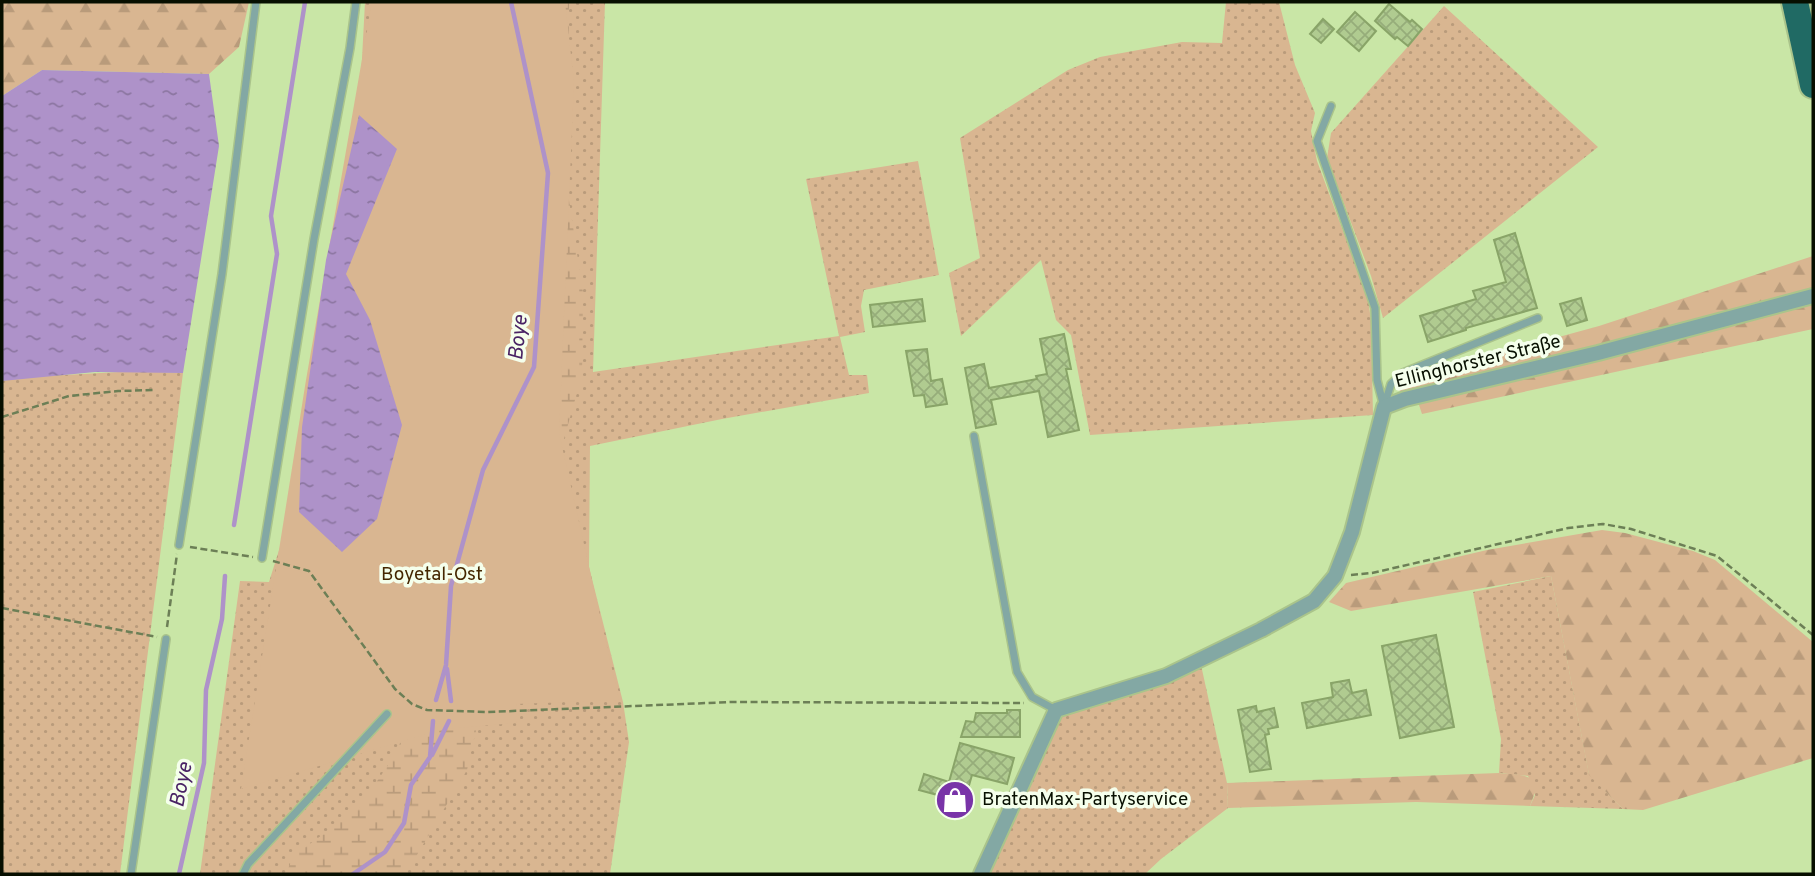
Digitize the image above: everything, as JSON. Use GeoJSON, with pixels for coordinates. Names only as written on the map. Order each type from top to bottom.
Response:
{"type":"FeatureCollection","features":[{"type":"Feature","properties":{"kind":"highway"},"geometry":{"type":"LineString","coordinates":[[1782,2],[1797,14],[1813,85]]}},
{"type":"Feature","properties":{"kind":"street","name":"Ellinghorster Straße"},"geometry":{"type":"LineString","coordinates":[[1056,710],[1166,676],[1261,631],[1314,601],[1335,576],[1352,532],[1384,407],[1405,399],[1598,353],[1813,296]]}},
{"type":"Feature","properties":{"kind":"street"},"geometry":{"type":"LineString","coordinates":[[981,874],[1056,710]]}},
{"type":"Feature","properties":{"kind":"lane"},"geometry":{"type":"LineString","coordinates":[[178,545],[222,274],[256,2]]}},
{"type":"Feature","properties":{"kind":"lane"},"geometry":{"type":"LineString","coordinates":[[262,558],[356,2]]}},
{"type":"Feature","properties":{"kind":"lane"},"geometry":{"type":"LineString","coordinates":[[1331,106],[1317,141],[1375,308],[1377,380],[1384,407]]}},
{"type":"Feature","properties":{"kind":"lane"},"geometry":{"type":"LineString","coordinates":[[1384,407],[1391,384],[1403,373],[1538,318]]}},
{"type":"Feature","properties":{"kind":"lane"},"geometry":{"type":"LineString","coordinates":[[974,436],[1017,672],[1026,688],[1041,703],[1056,710]]}},
{"type":"Feature","properties":{"kind":"lane"},"geometry":{"type":"LineString","coordinates":[[131,874],[166,639]]}},
{"type":"Feature","properties":{"kind":"lane"},"geometry":{"type":"LineString","coordinates":[[243,874],[248,864],[387,714]]}},
{"type":"Feature","properties":{"kind":"path"},"geometry":{"type":"LineString","coordinates":[[2,417],[69,396],[155,390]]}},
{"type":"Feature","properties":{"kind":"path"},"geometry":{"type":"LineString","coordinates":[[1335,576],[1372,573],[1567,528],[1603,524],[1630,529],[1717,556],[1813,635]]}},
{"type":"Feature","properties":{"kind":"path"},"geometry":{"type":"LineString","coordinates":[[2,608],[166,639],[178,545],[262,558],[309,571],[395,689],[412,704],[427,710],[488,712],[732,702],[1041,703]]}},
{"type":"Feature","properties":{"kind":"green space"},"geometry":{"type":"Polygon","coordinates":[[[2,2],[249,2],[239,47],[209,74],[42,70],[2,96],[2,2]]]}},
{"type":"Feature","properties":{"kind":"green space","name":"Boyetal-Ost"},"geometry":{"type":"Polygon","coordinates":[[[365,2],[605,2],[593,372],[839,336],[806,179],[918,161],[939,275],[864,290],[861,306],[865,332],[840,337],[849,375],[867,375],[869,393],[590,446],[589,567],[623,702],[629,742],[610,874],[200,874],[240,581],[269,582],[291,512],[359,115],[365,2]]]}},
{"type":"Feature","properties":{"kind":"green space","name":"Boyetal-Ost"},"geometry":{"type":"Polygon","coordinates":[[[372,2],[565,2],[574,82],[559,433],[619,700],[516,704],[517,723],[445,729],[241,789],[306,380],[372,2]]]}},
{"type":"Feature","properties":{"kind":"green space"},"geometry":{"type":"Polygon","coordinates":[[[495,2],[569,4],[567,187],[583,293],[582,375],[538,531],[484,695],[467,770],[414,860],[403,874],[286,874],[293,856],[358,809],[395,755],[421,693],[495,2]]]}},
{"type":"Feature","properties":{"kind":"green space"},"geometry":{"type":"Polygon","coordinates":[[[1226,2],[1279,2],[1295,65],[1315,113],[1311,131],[1317,161],[1368,298],[1373,415],[1090,435],[1071,335],[1056,320],[1041,260],[961,336],[949,273],[980,258],[960,138],[1068,70],[1100,57],[1182,42],[1222,43],[1226,2]]]}},
{"type":"Feature","properties":{"kind":"green space"},"geometry":{"type":"Polygon","coordinates":[[[1444,6],[1598,147],[1383,318],[1371,276],[1327,158],[1331,133],[1444,6]]]}},
{"type":"Feature","properties":{"kind":"green space"},"geometry":{"type":"Polygon","coordinates":[[[1813,256],[1813,329],[1422,414],[1415,393],[1403,396],[1398,388],[1413,377],[1599,326],[1813,256]]]}},
{"type":"Feature","properties":{"kind":"green space"},"geometry":{"type":"Polygon","coordinates":[[[137,371],[183,373],[120,874],[2,874],[2,381],[137,371]]]}},
{"type":"Feature","properties":{"kind":"green space"},"geometry":{"type":"Polygon","coordinates":[[[1602,530],[1625,533],[1693,551],[1715,560],[1813,642],[1813,758],[1643,810],[1623,809],[1589,775],[1551,576],[1351,611],[1329,602],[1346,583],[1487,550],[1602,530]]]}},
{"type":"Feature","properties":{"kind":"green space"},"geometry":{"type":"Polygon","coordinates":[[[1551,576],[1589,774],[1623,809],[1530,806],[1535,795],[1528,776],[1499,773],[1501,739],[1473,592],[1551,576]]]}},
{"type":"Feature","properties":{"kind":"green space"},"geometry":{"type":"Polygon","coordinates":[[[1201,665],[1227,783],[1228,808],[1145,874],[988,874],[1062,716],[1079,707],[1165,684],[1201,665]]]}},
{"type":"Feature","properties":{"kind":"green space"},"geometry":{"type":"Polygon","coordinates":[[[1499,773],[1521,775],[1534,782],[1537,787],[1530,806],[1416,802],[1228,808],[1227,783],[1499,773]]]}},
{"type":"Feature","properties":{"kind":"water"},"geometry":{"type":"Polygon","coordinates":[[[42,70],[209,74],[219,146],[183,373],[95,372],[2,381],[2,96],[42,70]]]}},
{"type":"Feature","properties":{"kind":"water"},"geometry":{"type":"Polygon","coordinates":[[[359,115],[397,149],[346,274],[370,320],[402,425],[377,519],[342,552],[299,512],[302,427],[326,260],[359,115]]]}},
{"type":"Feature","properties":{"kind":"building"},"geometry":{"type":"Polygon","coordinates":[[[1389,4],[1422,29],[1408,46],[1397,37],[1395,39],[1375,21],[1389,4]]]}},
{"type":"Feature","properties":{"kind":"building"},"geometry":{"type":"Polygon","coordinates":[[[1355,12],[1376,31],[1359,51],[1337,32],[1355,12]]]}},
{"type":"Feature","properties":{"kind":"building"},"geometry":{"type":"Polygon","coordinates":[[[1323,19],[1334,29],[1321,43],[1310,34],[1323,19]]]}},
{"type":"Feature","properties":{"kind":"building"},"geometry":{"type":"Polygon","coordinates":[[[1515,233],[1537,308],[1428,342],[1420,316],[1476,299],[1473,291],[1506,282],[1494,240],[1515,233]]]}},
{"type":"Feature","properties":{"kind":"building"},"geometry":{"type":"Polygon","coordinates":[[[1581,298],[1587,320],[1567,326],[1560,304],[1581,298]]]}},
{"type":"Feature","properties":{"kind":"building"},"geometry":{"type":"Polygon","coordinates":[[[922,299],[925,321],[873,327],[870,305],[922,299]]]}},
{"type":"Feature","properties":{"kind":"building"},"geometry":{"type":"Polygon","coordinates":[[[1064,334],[1071,369],[1066,369],[1079,430],[1048,437],[1039,391],[991,400],[996,424],[976,428],[965,368],[984,364],[989,388],[1037,379],[1036,376],[1047,374],[1040,339],[1064,334]]]}},
{"type":"Feature","properties":{"kind":"building"},"geometry":{"type":"Polygon","coordinates":[[[927,349],[931,381],[942,379],[947,404],[926,407],[924,395],[914,396],[906,351],[927,349]]]}},
{"type":"Feature","properties":{"kind":"building"},"geometry":{"type":"Polygon","coordinates":[[[1436,635],[1454,727],[1400,738],[1382,646],[1436,635]]]}},
{"type":"Feature","properties":{"kind":"building"},"geometry":{"type":"Polygon","coordinates":[[[1349,680],[1352,693],[1366,690],[1371,715],[1307,728],[1302,703],[1333,697],[1331,683],[1349,680]]]}},
{"type":"Feature","properties":{"kind":"building"},"geometry":{"type":"Polygon","coordinates":[[[1256,706],[1257,712],[1274,708],[1278,727],[1268,729],[1269,734],[1265,735],[1271,769],[1250,772],[1238,710],[1256,706]]]}},
{"type":"Feature","properties":{"kind":"building"},"geometry":{"type":"Polygon","coordinates":[[[1007,710],[1020,710],[1020,737],[961,737],[966,721],[974,722],[976,713],[1007,713],[1007,710]]]}},
{"type":"Feature","properties":{"kind":"building"},"geometry":{"type":"Polygon","coordinates":[[[960,743],[1014,758],[1007,784],[972,775],[961,813],[942,808],[945,797],[919,790],[924,774],[949,782],[960,743]]]}},
{"type":"Feature","properties":{"kind":"waterway","name":"Boye"},"geometry":{"type":"LineString","coordinates":[[234,525],[277,254],[271,216],[305,2]]}},
{"type":"Feature","properties":{"kind":"waterway","name":"Boye"},"geometry":{"type":"LineString","coordinates":[[436,700],[446,665],[451,586],[483,470],[534,367],[548,173],[511,2]]}},
{"type":"Feature","properties":{"kind":"waterway","name":"Boye"},"geometry":{"type":"LineString","coordinates":[[179,874],[204,763],[206,690],[222,619],[225,576]]}},
{"type":"Feature","properties":{"kind":"waterway","name":"Boye"},"geometry":{"type":"LineString","coordinates":[[447,669],[451,701]]}},
{"type":"Feature","properties":{"kind":"waterway","name":"Boye"},"geometry":{"type":"LineString","coordinates":[[353,874],[385,852],[404,823],[411,785],[430,757],[433,721]]}},
{"type":"Feature","properties":{"kind":"waterway","name":"Boye"},"geometry":{"type":"LineString","coordinates":[[432,755],[449,721]]}},
{"type":"Feature","properties":{"kind":"place","name":"BratenMax-Partyservice"},"geometry":{"type":"Point","coordinates":[955,800]}}]}
